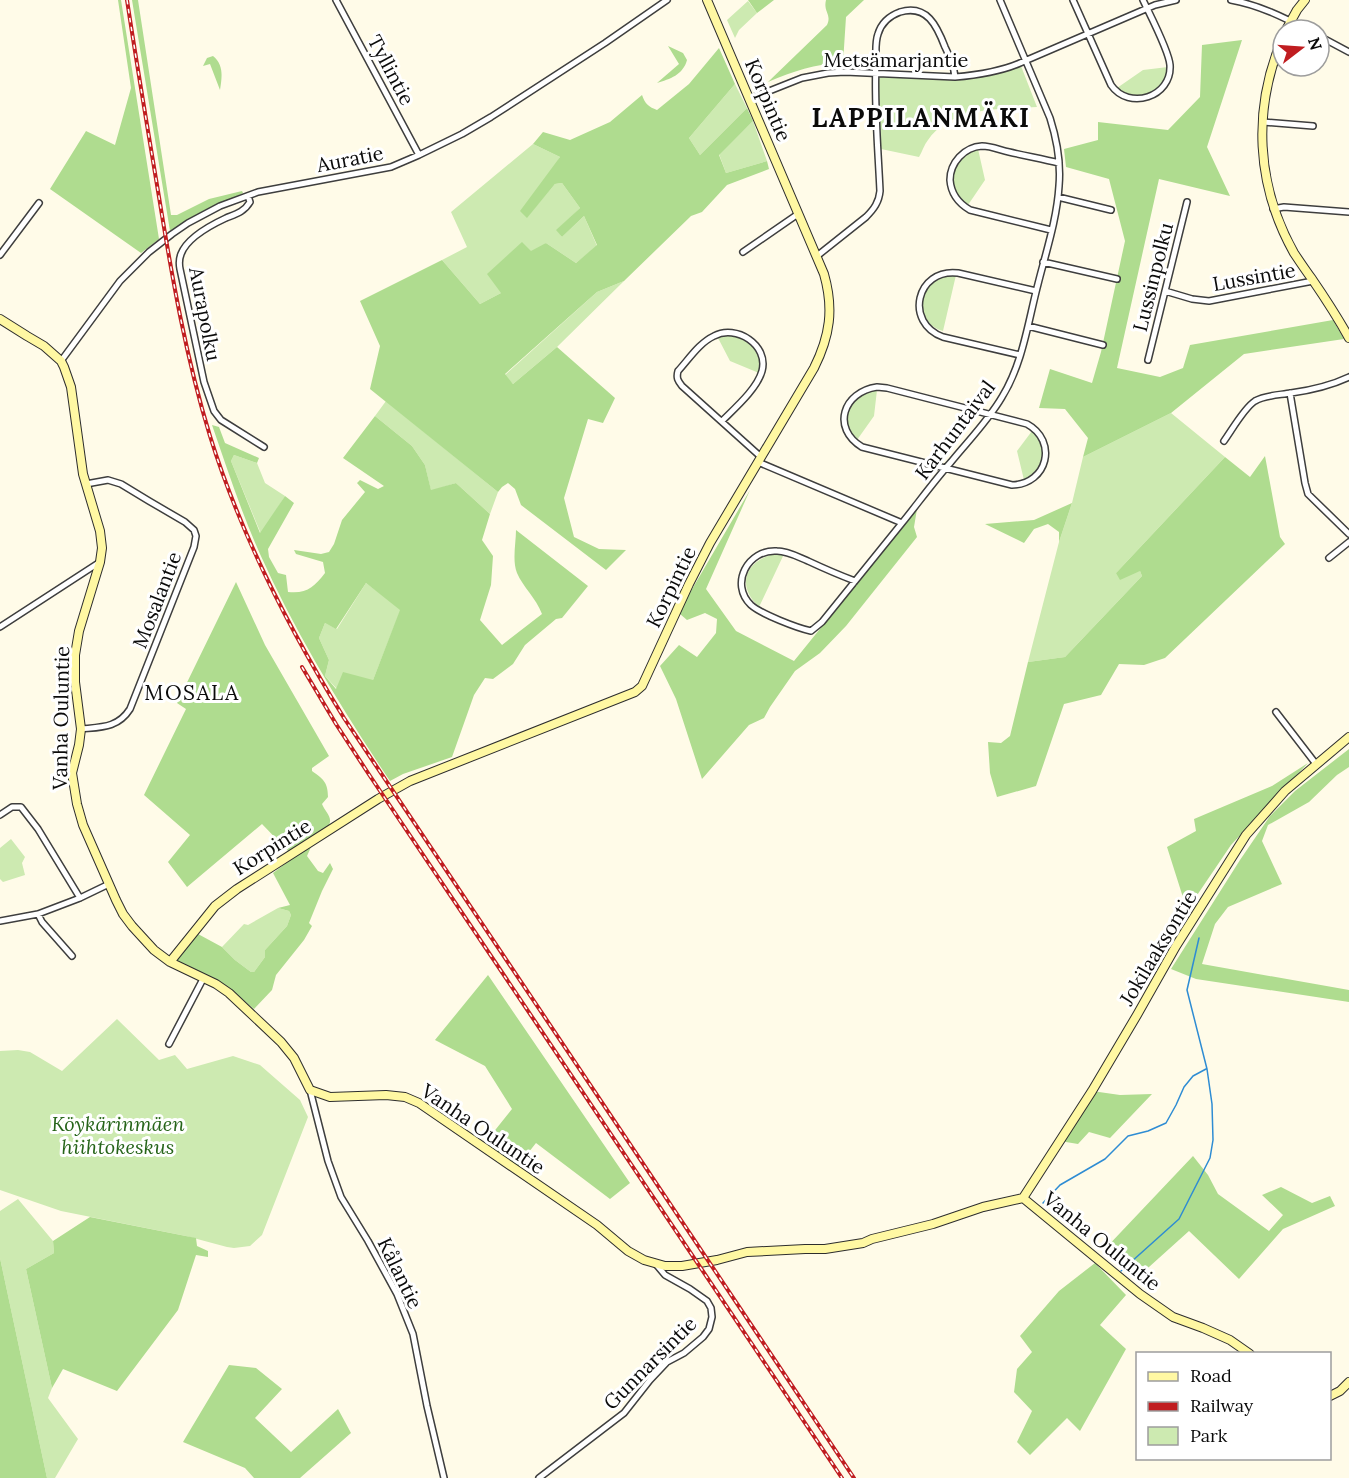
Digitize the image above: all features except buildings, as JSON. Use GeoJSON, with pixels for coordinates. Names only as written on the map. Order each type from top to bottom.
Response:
{"type":"FeatureCollection","features":[{"type":"Feature","properties":{"kind":"street","name":"Tyllintie"},"geometry":{"type":"LineString","coordinates":[[336,0],[419,155]]}},
{"type":"Feature","properties":{"kind":"street","name":"Auratie"},"geometry":{"type":"LineString","coordinates":[[61,361],[111,290],[149,252],[188,223],[220,206],[248,195],[391,167],[419,155],[491,117],[667,0]]}},
{"type":"Feature","properties":{"kind":"street","name":"Korpintie"},"geometry":{"type":"LineString","coordinates":[[170,962],[215,906],[237,889],[378,799],[410,781],[635,692],[642,686],[688,584],[710,543],[814,368],[825,343],[830,319],[829,296],[824,274],[707,0]]}},
{"type":"Feature","properties":{"kind":"street","name":"Karhuntaival"},"geometry":{"type":"LineString","coordinates":[[855,581],[790,554],[777,551],[762,553],[749,561],[743,570],[741,585],[746,600],[758,610],[811,631],[822,622],[990,415],[1009,384],[1020,355],[1052,230],[1058,197],[1059,163],[1055,132],[1050,118],[1000,0]]}},
{"type":"Feature","properties":{"kind":"street"},"geometry":{"type":"LineString","coordinates":[[1073,0],[1114,89],[1122,95],[1147,98],[1164,87],[1170,67],[1168,56],[1143,0]]}},
{"type":"Feature","properties":{"kind":"street","name":"Metsämarjantie"},"geometry":{"type":"LineString","coordinates":[[749,99],[801,78],[845,72],[955,77],[991,72],[1026,60],[1147,8],[1176,0]]}},
{"type":"Feature","properties":{"kind":"street"},"geometry":{"type":"LineString","coordinates":[[1232,0],[1257,6],[1284,18]]}},
{"type":"Feature","properties":{"kind":"street"},"geometry":{"type":"LineString","coordinates":[[1293,18],[1305,0]]}},
{"type":"Feature","properties":{"kind":"street"},"geometry":{"type":"LineString","coordinates":[[817,256],[866,217],[873,210],[879,198],[875,73],[877,38],[880,28],[887,19],[907,11],[922,13],[934,22],[952,63],[955,77]]}},
{"type":"Feature","properties":{"kind":"street"},"geometry":{"type":"LineString","coordinates":[[1331,42],[1349,52]]}},
{"type":"Feature","properties":{"kind":"street"},"geometry":{"type":"LineString","coordinates":[[1271,72],[1266,90],[1263,157],[1274,209],[1296,255],[1349,338]]}},
{"type":"Feature","properties":{"kind":"street"},"geometry":{"type":"LineString","coordinates":[[1263,122],[1313,126]]}},
{"type":"Feature","properties":{"kind":"street"},"geometry":{"type":"LineString","coordinates":[[1052,230],[970,210],[955,197],[950,178],[957,159],[977,147],[992,147],[1059,163]]}},
{"type":"Feature","properties":{"kind":"street","name":"Aurapolku"},"geometry":{"type":"LineString","coordinates":[[248,195],[250,202],[244,210],[208,228],[188,243],[180,257],[180,269],[204,382],[214,411],[221,420],[264,447]]}},
{"type":"Feature","properties":{"kind":"street"},"geometry":{"type":"LineString","coordinates":[[1058,197],[1111,210]]}},
{"type":"Feature","properties":{"kind":"street","name":"Lussinpolku"},"geometry":{"type":"LineString","coordinates":[[1148,360],[1187,202]]}},
{"type":"Feature","properties":{"kind":"street"},"geometry":{"type":"LineString","coordinates":[[0,255],[39,203]]}},
{"type":"Feature","properties":{"kind":"street"},"geometry":{"type":"LineString","coordinates":[[1274,209],[1284,207],[1349,212]]}},
{"type":"Feature","properties":{"kind":"street"},"geometry":{"type":"LineString","coordinates":[[743,252],[798,214]]}},
{"type":"Feature","properties":{"kind":"street"},"geometry":{"type":"LineString","coordinates":[[1043,262],[1116,279]]}},
{"type":"Feature","properties":{"kind":"street"},"geometry":{"type":"LineString","coordinates":[[1020,355],[934,333],[921,317],[920,297],[930,280],[948,272],[1036,291]]}},
{"type":"Feature","properties":{"kind":"street","name":"Lussintie"},"geometry":{"type":"LineString","coordinates":[[1165,291],[1192,299],[1209,301],[1313,281]]}},
{"type":"Feature","properties":{"kind":"street"},"geometry":{"type":"LineString","coordinates":[[0,319],[44,346],[61,361]]}},
{"type":"Feature","properties":{"kind":"street"},"geometry":{"type":"LineString","coordinates":[[1028,326],[1103,345]]}},
{"type":"Feature","properties":{"kind":"street"},"geometry":{"type":"LineString","coordinates":[[722,421],[752,388],[763,368],[759,350],[754,343],[735,333],[720,333],[713,336],[696,350],[676,376],[682,386],[722,421],[759,459],[902,523]]}},
{"type":"Feature","properties":{"kind":"street","name":"Vanha Ouluntie"},"geometry":{"type":"LineString","coordinates":[[61,361],[71,387],[83,474],[100,531],[102,548],[75,655],[75,682],[81,729],[72,773],[83,825],[123,914],[132,926],[154,950],[170,962],[216,984],[229,993],[281,1042],[294,1058],[310,1090],[330,1097],[386,1095],[405,1097],[419,1103],[597,1225],[628,1251],[644,1260],[665,1266],[682,1266],[747,1252],[825,1249],[863,1243],[933,1224],[983,1207],[1023,1198],[1173,1317],[1230,1340],[1248,1352]]}},
{"type":"Feature","properties":{"kind":"street"},"geometry":{"type":"LineString","coordinates":[[1224,441],[1253,402],[1263,398],[1322,388],[1349,377]]}},
{"type":"Feature","properties":{"kind":"street"},"geometry":{"type":"LineString","coordinates":[[873,388],[882,388],[990,415],[1027,424],[1039,434],[1044,443],[1046,454],[1044,464],[1039,473],[1027,482],[1012,485],[867,448],[858,444],[850,436],[844,417],[849,402],[855,395],[873,388]]}},
{"type":"Feature","properties":{"kind":"street"},"geometry":{"type":"LineString","coordinates":[[1290,393],[1308,494],[1349,534]]}},
{"type":"Feature","properties":{"kind":"street","name":"Mosalantie"},"geometry":{"type":"LineString","coordinates":[[81,729],[103,727],[117,722],[130,709],[196,541],[194,530],[185,522],[121,484],[108,480],[86,484]]}},
{"type":"Feature","properties":{"kind":"street"},"geometry":{"type":"LineString","coordinates":[[1329,558],[1349,542]]}},
{"type":"Feature","properties":{"kind":"street"},"geometry":{"type":"LineString","coordinates":[[0,627],[100,562]]}},
{"type":"Feature","properties":{"kind":"street"},"geometry":{"type":"LineString","coordinates":[[1276,712],[1316,764]]}},
{"type":"Feature","properties":{"kind":"street","name":"Jokilaaksontie"},"geometry":{"type":"LineString","coordinates":[[1023,1198],[1092,1091],[1176,946],[1246,835],[1285,791],[1349,737]]}},
{"type":"Feature","properties":{"kind":"street"},"geometry":{"type":"LineString","coordinates":[[0,815],[12,807],[21,807],[38,829],[80,898]]}},
{"type":"Feature","properties":{"kind":"street"},"geometry":{"type":"LineString","coordinates":[[0,921],[38,914],[109,884]]}},
{"type":"Feature","properties":{"kind":"street"},"geometry":{"type":"LineString","coordinates":[[38,914],[72,956]]}},
{"type":"Feature","properties":{"kind":"street"},"geometry":{"type":"LineString","coordinates":[[169,1044],[203,979]]}},
{"type":"Feature","properties":{"kind":"street","name":"Kålantie"},"geometry":{"type":"LineString","coordinates":[[310,1090],[328,1161],[341,1197],[397,1294],[413,1334],[444,1478]]}},
{"type":"Feature","properties":{"kind":"street","name":"Gunnarsintie"},"geometry":{"type":"LineString","coordinates":[[539,1478],[624,1413],[667,1362],[684,1353],[709,1329],[712,1317],[711,1308],[707,1302],[665,1275],[655,1263]]}},
{"type":"Feature","properties":{"kind":"street"},"geometry":{"type":"LineString","coordinates":[[1331,1395],[1349,1382]]}},
{"type":"Feature","properties":{"kind":"green space"},"geometry":{"type":"Polygon","coordinates":[[[118,0],[121,0],[159,239],[141,253],[50,189],[86,131],[115,145],[131,88],[118,0]]]}},
{"type":"Feature","properties":{"kind":"green space"},"geometry":{"type":"Polygon","coordinates":[[[132,0],[138,0],[171,215],[177,215],[209,199],[242,191],[243,193],[170,231],[132,0]]]}},
{"type":"Feature","properties":{"kind":"green space"},"geometry":{"type":"Polygon","coordinates":[[[748,0],[774,0],[757,13],[748,0]]]}},
{"type":"Feature","properties":{"kind":"green space"},"geometry":{"type":"Polygon","coordinates":[[[826,0],[864,0],[846,17],[843,63],[804,69],[768,82],[827,25],[829,18],[826,0]]]}},
{"type":"Feature","properties":{"kind":"green space"},"geometry":{"type":"Polygon","coordinates":[[[748,1],[757,13],[739,30],[735,38],[727,20],[748,1]]]}},
{"type":"Feature","properties":{"kind":"green space"},"geometry":{"type":"Polygon","coordinates":[[[1242,40],[1207,147],[1230,196],[1159,179],[1117,368],[1160,377],[1183,368],[1190,345],[1333,320],[1344,339],[1244,354],[1171,413],[1083,457],[1088,438],[1065,409],[1039,408],[1050,369],[1092,383],[1125,241],[1109,179],[1066,167],[1064,149],[1098,140],[1098,122],[1168,130],[1200,97],[1202,45],[1242,40]]]}},
{"type":"Feature","properties":{"kind":"green space"},"geometry":{"type":"Polygon","coordinates":[[[668,46],[683,53],[687,60],[679,73],[657,83],[679,64],[668,46]]]}},
{"type":"Feature","properties":{"kind":"green space"},"geometry":{"type":"Polygon","coordinates":[[[719,48],[735,84],[689,138],[700,155],[747,108],[753,121],[719,155],[726,173],[767,161],[769,169],[727,185],[702,212],[691,216],[624,281],[597,292],[505,374],[513,384],[557,347],[615,398],[603,423],[588,419],[564,498],[574,537],[599,549],[626,550],[606,570],[521,505],[515,489],[508,483],[498,492],[370,389],[380,346],[360,301],[442,260],[480,304],[501,293],[487,274],[522,242],[531,251],[546,243],[576,263],[597,245],[584,216],[562,237],[556,230],[580,208],[562,183],[555,184],[527,218],[520,211],[560,157],[533,144],[543,132],[570,140],[610,122],[642,95],[648,105],[657,110],[689,84],[719,48]]]}},
{"type":"Feature","properties":{"kind":"green space"},"geometry":{"type":"Polygon","coordinates":[[[213,56],[221,67],[220,90],[210,64],[203,66],[207,58],[213,56]]]}},
{"type":"Feature","properties":{"kind":"green space"},"geometry":{"type":"Polygon","coordinates":[[[1021,66],[1037,107],[978,112],[950,121],[928,140],[919,157],[881,149],[878,79],[882,76],[956,80],[982,77],[1021,66]]]}},
{"type":"Feature","properties":{"kind":"green space"},"geometry":{"type":"Polygon","coordinates":[[[1168,67],[1161,86],[1151,93],[1139,96],[1117,88],[1143,70],[1168,67]]]}},
{"type":"Feature","properties":{"kind":"green space"},"geometry":{"type":"Polygon","coordinates":[[[735,84],[747,108],[700,155],[689,138],[735,84]]]}},
{"type":"Feature","properties":{"kind":"green space"},"geometry":{"type":"Polygon","coordinates":[[[753,121],[767,161],[726,173],[719,154],[753,121]]]}},
{"type":"Feature","properties":{"kind":"green space"},"geometry":{"type":"Polygon","coordinates":[[[533,144],[560,157],[527,217],[555,184],[562,183],[580,208],[557,230],[562,237],[584,216],[597,246],[576,263],[546,243],[501,293],[480,304],[442,260],[467,247],[451,212],[533,144]]]}},
{"type":"Feature","properties":{"kind":"green space"},"geometry":{"type":"Polygon","coordinates":[[[978,149],[985,180],[968,205],[955,190],[953,174],[961,158],[978,149]]]}},
{"type":"Feature","properties":{"kind":"green space"},"geometry":{"type":"Polygon","coordinates":[[[956,275],[943,331],[928,322],[923,299],[929,285],[935,279],[956,275]]]}},
{"type":"Feature","properties":{"kind":"green space"},"geometry":{"type":"Polygon","coordinates":[[[624,281],[557,347],[513,384],[505,375],[597,292],[624,281]]]}},
{"type":"Feature","properties":{"kind":"green space"},"geometry":{"type":"Polygon","coordinates":[[[717,336],[738,337],[756,348],[760,363],[759,373],[730,361],[717,336]]]}},
{"type":"Feature","properties":{"kind":"green space"},"geometry":{"type":"Polygon","coordinates":[[[877,390],[874,416],[857,440],[847,424],[849,409],[860,397],[877,390]]]}},
{"type":"Feature","properties":{"kind":"green space"},"geometry":{"type":"Polygon","coordinates":[[[386,401],[498,492],[490,514],[456,483],[431,491],[425,465],[412,446],[375,416],[386,401]]]}},
{"type":"Feature","properties":{"kind":"green space"},"geometry":{"type":"Polygon","coordinates":[[[1171,413],[1225,457],[1116,573],[1140,571],[1142,576],[1065,657],[1028,662],[1083,457],[1171,413]]]}},
{"type":"Feature","properties":{"kind":"green space"},"geometry":{"type":"Polygon","coordinates":[[[375,416],[412,446],[425,465],[431,490],[456,483],[490,514],[482,540],[493,556],[491,585],[480,620],[502,645],[542,614],[516,568],[514,558],[516,530],[588,586],[562,618],[556,619],[525,645],[513,664],[493,679],[485,678],[474,695],[452,757],[403,774],[390,781],[320,670],[274,584],[234,490],[212,425],[219,427],[225,443],[259,458],[257,463],[234,455],[231,461],[260,533],[285,496],[294,503],[268,549],[269,557],[278,573],[286,575],[288,592],[305,591],[325,573],[323,562],[296,554],[294,550],[321,554],[329,552],[342,520],[365,492],[357,483],[360,480],[378,489],[384,486],[343,458],[375,416]],[[366,583],[336,629],[325,623],[319,638],[329,660],[325,676],[336,689],[343,672],[373,680],[400,610],[366,583]]]}},
{"type":"Feature","properties":{"kind":"green space"},"geometry":{"type":"Polygon","coordinates":[[[1032,431],[1038,437],[1043,451],[1040,464],[1024,480],[1017,451],[1032,431]]]}},
{"type":"Feature","properties":{"kind":"green space"},"geometry":{"type":"Polygon","coordinates":[[[234,455],[257,463],[265,483],[285,496],[261,534],[231,461],[234,455]]]}},
{"type":"Feature","properties":{"kind":"green space"},"geometry":{"type":"Polygon","coordinates":[[[1265,456],[1280,537],[1285,544],[1165,658],[1144,665],[1119,664],[1101,695],[1064,704],[1036,786],[997,797],[990,773],[988,742],[1001,743],[1010,736],[1028,662],[1065,657],[1142,576],[1140,571],[1120,580],[1116,573],[1225,457],[1250,477],[1265,456]]]}},
{"type":"Feature","properties":{"kind":"green space"},"geometry":{"type":"Polygon","coordinates":[[[750,490],[706,589],[736,631],[794,661],[917,509],[914,527],[917,537],[846,626],[820,653],[795,671],[764,718],[749,725],[702,779],[676,699],[660,666],[679,645],[697,657],[716,633],[717,619],[705,613],[687,620],[680,614],[681,608],[750,490]]]}},
{"type":"Feature","properties":{"kind":"green space"},"geometry":{"type":"Polygon","coordinates":[[[1072,503],[1059,542],[1059,532],[1048,524],[1034,529],[1024,543],[985,524],[1034,520],[1072,503]]]}},
{"type":"Feature","properties":{"kind":"green space"},"geometry":{"type":"Polygon","coordinates":[[[774,554],[784,554],[759,607],[748,591],[747,575],[756,562],[774,554]]]}},
{"type":"Feature","properties":{"kind":"green space"},"geometry":{"type":"Polygon","coordinates":[[[236,582],[265,645],[329,756],[312,768],[312,771],[326,784],[328,797],[322,804],[330,822],[329,825],[289,852],[262,824],[187,887],[168,862],[190,835],[144,795],[186,709],[177,703],[236,582]]]}},
{"type":"Feature","properties":{"kind":"green space"},"geometry":{"type":"Polygon","coordinates":[[[366,583],[401,609],[373,680],[337,689],[325,676],[329,660],[319,638],[325,623],[337,629],[366,583]]]}},
{"type":"Feature","properties":{"kind":"green space"},"geometry":{"type":"Polygon","coordinates":[[[1349,749],[1349,767],[1337,775],[1309,802],[1268,825],[1262,841],[1282,884],[1228,907],[1215,924],[1202,964],[1349,990],[1349,1002],[1196,979],[1171,969],[1270,816],[1295,791],[1349,749]]]}},
{"type":"Feature","properties":{"kind":"green space"},"geometry":{"type":"Polygon","coordinates":[[[1308,763],[1231,845],[1187,910],[1167,847],[1196,831],[1194,819],[1272,786],[1308,763]]]}},
{"type":"Feature","properties":{"kind":"green space"},"geometry":{"type":"Polygon","coordinates":[[[11,839],[25,857],[22,863],[25,875],[3,882],[0,879],[0,848],[11,839]]]}},
{"type":"Feature","properties":{"kind":"green space"},"geometry":{"type":"Polygon","coordinates":[[[311,847],[307,856],[318,871],[323,873],[330,863],[333,869],[309,923],[312,926],[304,940],[276,975],[272,990],[254,1009],[217,981],[175,962],[198,934],[222,947],[235,960],[254,972],[265,957],[265,950],[287,926],[291,915],[289,911],[278,908],[290,905],[273,873],[311,847]]]}},
{"type":"Feature","properties":{"kind":"green space"},"geometry":{"type":"Polygon","coordinates":[[[278,908],[289,911],[291,915],[287,926],[265,950],[265,957],[254,972],[251,972],[222,947],[244,924],[248,925],[278,908]]]}},
{"type":"Feature","properties":{"kind":"green space"},"geometry":{"type":"Polygon","coordinates":[[[488,975],[630,1183],[610,1199],[536,1143],[517,1167],[484,1144],[512,1109],[485,1066],[435,1040],[488,975]]]}},
{"type":"Feature","properties":{"kind":"green space","name":"Köykärinmäen hiihtokeskus"},"geometry":{"type":"Polygon","coordinates":[[[117,1019],[159,1060],[175,1055],[187,1069],[233,1056],[260,1065],[300,1100],[308,1117],[262,1235],[250,1246],[227,1247],[186,1236],[61,1211],[0,1190],[0,1051],[30,1052],[62,1071],[117,1019]]]}},
{"type":"Feature","properties":{"kind":"green space"},"geometry":{"type":"Polygon","coordinates":[[[1092,1091],[1120,1095],[1152,1094],[1110,1138],[1089,1132],[1078,1144],[1060,1141],[1092,1091]]]}},
{"type":"Feature","properties":{"kind":"green space"},"geometry":{"type":"Polygon","coordinates":[[[1193,1156],[1208,1175],[1218,1194],[1269,1231],[1283,1215],[1262,1195],[1281,1187],[1312,1203],[1330,1196],[1335,1206],[1283,1229],[1239,1279],[1189,1231],[1139,1276],[1103,1251],[1193,1156]]]}},
{"type":"Feature","properties":{"kind":"green space"},"geometry":{"type":"Polygon","coordinates":[[[18,1199],[53,1241],[54,1253],[26,1269],[52,1388],[48,1398],[78,1439],[55,1478],[47,1478],[0,1258],[0,1211],[18,1199]]]}},
{"type":"Feature","properties":{"kind":"green space"},"geometry":{"type":"Polygon","coordinates":[[[90,1217],[196,1238],[197,1246],[208,1251],[208,1257],[196,1255],[178,1310],[117,1391],[63,1369],[52,1388],[26,1269],[54,1253],[53,1241],[90,1217]]]}},
{"type":"Feature","properties":{"kind":"green space"},"geometry":{"type":"Polygon","coordinates":[[[0,1258],[47,1478],[0,1478],[0,1258]]]}},
{"type":"Feature","properties":{"kind":"green space"},"geometry":{"type":"Polygon","coordinates":[[[1095,1263],[1126,1295],[1100,1325],[1126,1349],[1080,1431],[1067,1418],[1030,1455],[1017,1442],[1032,1411],[1014,1392],[1017,1369],[1032,1352],[1020,1336],[1059,1291],[1095,1263]]]}},
{"type":"Feature","properties":{"kind":"green space"},"geometry":{"type":"Polygon","coordinates":[[[229,1365],[256,1368],[282,1389],[255,1418],[291,1452],[338,1409],[351,1433],[300,1478],[254,1478],[245,1468],[183,1442],[229,1365]]]}},
{"type":"Feature","properties":{"kind":"waterway"},"geometry":{"type":"LineString","coordinates":[[1121,1271],[1179,1219],[1210,1158],[1213,1140],[1212,1104],[1207,1069],[1187,990],[1199,938]]}},
{"type":"Feature","properties":{"kind":"waterway"},"geometry":{"type":"LineString","coordinates":[[1043,1203],[1060,1185],[1105,1159],[1128,1136],[1166,1123],[1184,1087],[1193,1076],[1206,1069]]}},
{"type":"Feature","properties":{"kind":"railway"},"geometry":{"type":"LineString","coordinates":[[127,0],[169,257],[194,377],[222,473],[268,581],[304,650],[344,718],[854,1478]]}},
{"type":"Feature","properties":{"kind":"railway"},"geometry":{"type":"LineString","coordinates":[[302,667],[368,773],[842,1478]]}},
{"type":"Feature","properties":{"kind":"district","name":"LAPPILANMÄKI"},"geometry":{"type":"Point","coordinates":[921,118]}},
{"type":"Feature","properties":{"kind":"district","name":"MOSALA"},"geometry":{"type":"Point","coordinates":[192,693]}}]}
